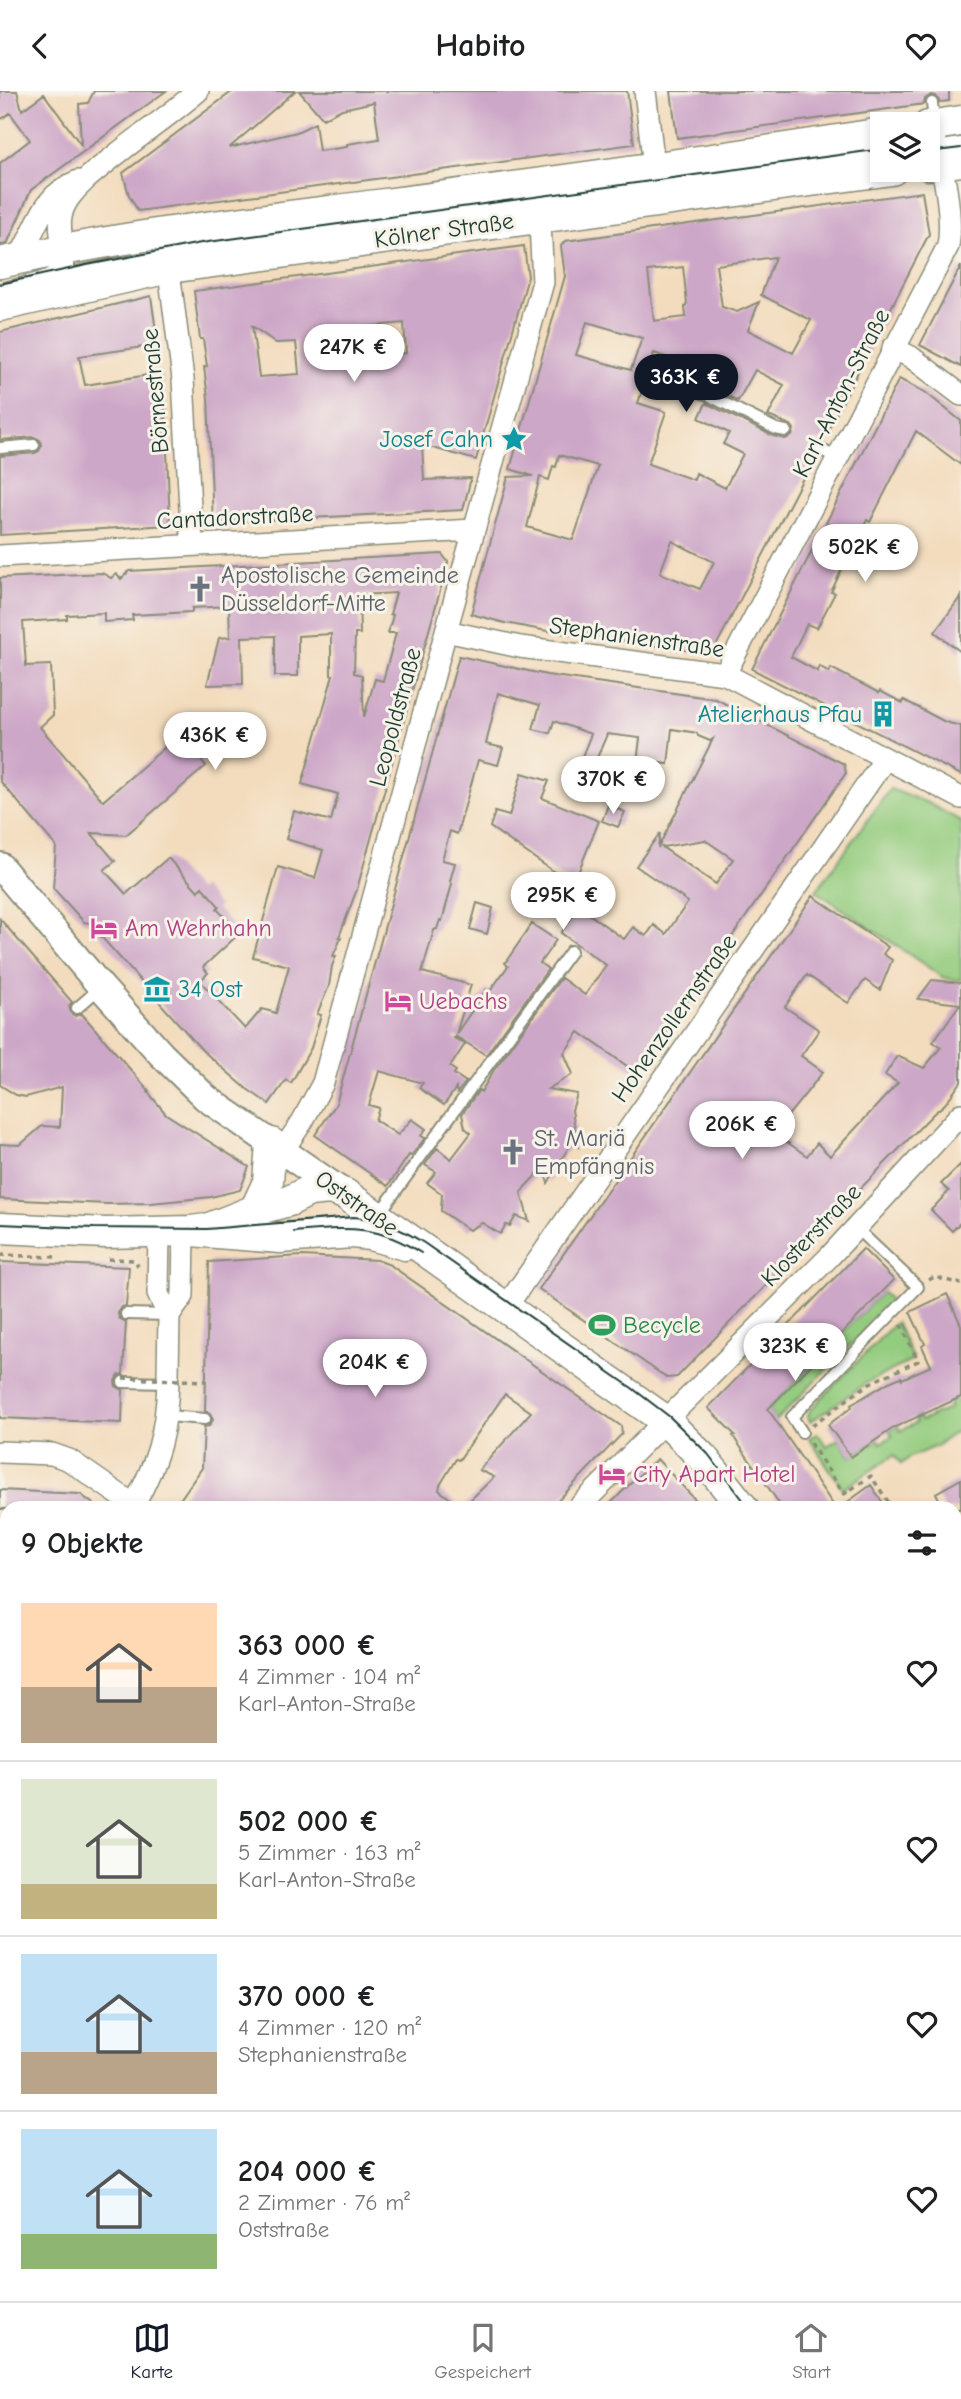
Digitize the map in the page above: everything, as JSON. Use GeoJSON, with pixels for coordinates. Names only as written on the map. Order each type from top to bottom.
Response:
{"type":"FeatureCollection","features":[{"type":"Feature","properties":{"kind":"main road","name":"Kölner Straße"},"geometry":{"type":"LineString","coordinates":[[657,184],[870,137]]}},
{"type":"Feature","properties":{"kind":"main road","name":"Kölner Straße"},"geometry":{"type":"LineString","coordinates":[[9,261],[61,262],[167,251],[657,184],[870,171]]}},
{"type":"Feature","properties":{"kind":"main road","name":"Kölner Straße"},"geometry":{"type":"LineString","coordinates":[[0,306],[167,251]]}},
{"type":"Feature","properties":{"kind":"main road"},"geometry":{"type":"LineString","coordinates":[[255,1209],[267,1187],[275,1154]]}},
{"type":"Feature","properties":{"kind":"main road"},"geometry":{"type":"LineString","coordinates":[[178,1232],[207,1229],[255,1209],[289,1201],[300,1193],[330,1189],[345,1194]]}},
{"type":"Feature","properties":{"kind":"main road","name":"Oststraße"},"geometry":{"type":"LineString","coordinates":[[345,1194],[666,1421],[704,1459],[738,1501]]}},
{"type":"Feature","properties":{"kind":"main road"},"geometry":{"type":"LineString","coordinates":[[0,1228],[77,1232],[178,1232],[280,1238],[353,1233],[378,1237],[425,1251]]}},
{"type":"Feature","properties":{"kind":"street"},"geometry":{"type":"LineString","coordinates":[[61,262],[60,218],[62,208],[70,196],[87,178],[198,91]]}},
{"type":"Feature","properties":{"kind":"street"},"geometry":{"type":"LineString","coordinates":[[645,91],[657,184]]}},
{"type":"Feature","properties":{"kind":"street","name":"Karl-Anton-Straße"},"geometry":{"type":"LineString","coordinates":[[725,674],[827,453],[893,348],[948,246],[951,229],[940,139]]}},
{"type":"Feature","properties":{"kind":"street"},"geometry":{"type":"LineString","coordinates":[[9,261],[32,237],[49,200],[69,184],[87,178]]}},
{"type":"Feature","properties":{"kind":"street","name":"Leopoldstraße"},"geometry":{"type":"LineString","coordinates":[[275,1154],[316,1100],[323,1083],[543,282],[540,200]]}},
{"type":"Feature","properties":{"kind":"street","name":"Börnestraße"},"geometry":{"type":"LineString","coordinates":[[167,251],[183,379],[192,545]]}},
{"type":"Feature","properties":{"kind":"street","name":"Kölner Straße"},"geometry":{"type":"LineString","coordinates":[[0,300],[14,289],[48,283],[61,262]]}},
{"type":"Feature","properties":{"kind":"street"},"geometry":{"type":"LineString","coordinates":[[893,348],[911,357],[961,395]]}},
{"type":"Feature","properties":{"kind":"street","name":"Cantadorstraße"},"geometry":{"type":"LineString","coordinates":[[0,556],[474,530]]}},
{"type":"Feature","properties":{"kind":"street","name":"Stephanienstraße"},"geometry":{"type":"LineString","coordinates":[[446,631],[520,647],[725,674],[961,798]]}},
{"type":"Feature","properties":{"kind":"street","name":"Hohenzollernstraße"},"geometry":{"type":"LineString","coordinates":[[506,1307],[886,759]]}},
{"type":"Feature","properties":{"kind":"street","name":"Oststraße"},"geometry":{"type":"LineString","coordinates":[[0,866],[101,987],[161,1054],[206,1098],[275,1154],[345,1194]]}},
{"type":"Feature","properties":{"kind":"street","name":"Klosterstraße"},"geometry":{"type":"LineString","coordinates":[[585,1501],[830,1256],[961,1114]]}},
{"type":"Feature","properties":{"kind":"street"},"geometry":{"type":"LineString","coordinates":[[140,1501],[153,1469],[167,1416],[169,1315],[183,1296],[178,1232]]}},
{"type":"Feature","properties":{"kind":"street"},"geometry":{"type":"LineString","coordinates":[[0,1452],[52,1454],[69,1460],[128,1501]]}},
{"type":"Feature","properties":{"kind":"lane"},"geometry":{"type":"LineString","coordinates":[[657,184],[870,156]]}},
{"type":"Feature","properties":{"kind":"lane"},"geometry":{"type":"LineString","coordinates":[[0,289],[61,262]]}},
{"type":"Feature","properties":{"kind":"lane"},"geometry":{"type":"LineString","coordinates":[[676,384],[708,395],[776,429],[786,431]]}},
{"type":"Feature","properties":{"kind":"lane"},"geometry":{"type":"LineString","coordinates":[[0,448],[34,445]]}},
{"type":"Feature","properties":{"kind":"lane"},"geometry":{"type":"LineString","coordinates":[[377,1217],[571,951]]}},
{"type":"Feature","properties":{"kind":"lane"},"geometry":{"type":"LineString","coordinates":[[77,1007],[101,987]]}},
{"type":"Feature","properties":{"kind":"lane"},"geometry":{"type":"LineString","coordinates":[[802,1432],[792,1417],[918,1287],[856,1228]]}},
{"type":"Feature","properties":{"kind":"lane"},"geometry":{"type":"LineString","coordinates":[[126,1314],[169,1315]]}},
{"type":"Feature","properties":{"kind":"lane"},"geometry":{"type":"LineString","coordinates":[[123,1380],[168,1379]]}},
{"type":"Feature","properties":{"kind":"lane"},"geometry":{"type":"LineString","coordinates":[[167,1416],[205,1419]]}},
{"type":"Feature","properties":{"kind":"path"},"geometry":{"type":"LineString","coordinates":[[0,1255],[68,1258]]}},
{"type":"Feature","properties":{"kind":"path"},"geometry":{"type":"LineString","coordinates":[[108,1259],[135,1260],[140,1270]]}},
{"type":"Feature","properties":{"kind":"path"},"geometry":{"type":"LineString","coordinates":[[918,1287],[934,1277],[961,1284]]}},
{"type":"Feature","properties":{"kind":"path"},"geometry":{"type":"LineString","coordinates":[[888,1501],[871,1476],[844,1494],[802,1432],[870,1383],[918,1361],[894,1311]]}},
{"type":"Feature","properties":{"kind":"path"},"geometry":{"type":"LineString","coordinates":[[123,1380],[206,1381]]}},
{"type":"Feature","properties":{"kind":"green space"},"geometry":{"type":"Polygon","coordinates":[[[890,789],[928,803],[961,821],[961,980],[944,978],[816,891],[890,789]]]}},
{"type":"Feature","properties":{"kind":"green space"},"geometry":{"type":"Polygon","coordinates":[[[882,1292],[892,1302],[776,1421],[768,1409],[882,1292]]]}},
{"type":"Feature","properties":{"kind":"green space"},"geometry":{"type":"Polygon","coordinates":[[[896,1322],[913,1360],[866,1383],[810,1422],[810,1410],[896,1322]]]}},
{"type":"Feature","properties":{"kind":"green space"},"geometry":{"type":"Polygon","coordinates":[[[956,1399],[958,1404],[961,1403],[961,1428],[936,1446],[910,1457],[901,1464],[894,1455],[843,1489],[809,1438],[817,1433],[827,1446],[838,1439],[851,1457],[878,1439],[881,1443],[892,1436],[890,1431],[898,1426],[900,1431],[916,1423],[915,1418],[918,1417],[921,1421],[950,1408],[948,1404],[956,1399]]]}},
{"type":"Feature","properties":{"kind":"building"},"geometry":{"type":"Polygon","coordinates":[[[0,91],[17,91],[22,110],[44,94],[81,145],[79,104],[88,103],[94,91],[166,91],[31,190],[7,244],[0,245],[0,163],[30,140],[10,113],[0,120],[0,91]]]}},
{"type":"Feature","properties":{"kind":"building"},"geometry":{"type":"Polygon","coordinates":[[[233,91],[295,91],[229,148],[297,132],[315,123],[319,151],[379,139],[374,102],[342,109],[323,119],[299,91],[627,91],[634,144],[138,211],[129,195],[123,173],[233,91]]]}},
{"type":"Feature","properties":{"kind":"building"},"geometry":{"type":"Polygon","coordinates":[[[671,91],[949,91],[949,101],[940,102],[936,96],[931,95],[925,99],[924,104],[677,138],[671,91]]]}},
{"type":"Feature","properties":{"kind":"building"},"geometry":{"type":"Polygon","coordinates":[[[922,192],[929,234],[824,438],[811,445],[811,452],[815,455],[712,654],[601,638],[580,631],[580,636],[542,630],[471,614],[508,477],[533,476],[510,469],[565,276],[561,246],[565,241],[922,192]],[[775,257],[716,265],[722,307],[737,312],[759,302],[748,330],[793,353],[811,320],[761,295],[775,257]],[[683,267],[648,271],[654,321],[686,317],[683,267]],[[587,322],[576,355],[631,370],[642,338],[587,322]],[[654,353],[638,403],[666,412],[648,464],[694,480],[696,473],[725,488],[743,454],[723,444],[729,433],[699,418],[706,403],[773,436],[785,439],[792,436],[794,429],[791,425],[768,416],[784,385],[755,370],[738,401],[712,388],[715,375],[654,353]],[[559,455],[556,467],[553,466],[549,480],[540,477],[527,527],[573,540],[598,466],[559,455]],[[672,541],[660,573],[700,589],[714,562],[672,541]]]}},
{"type":"Feature","properties":{"kind":"building"},"geometry":{"type":"Polygon","coordinates":[[[524,246],[528,277],[476,460],[422,445],[424,480],[471,478],[463,510],[213,523],[208,398],[204,367],[207,366],[203,339],[200,339],[194,291],[524,246]],[[404,323],[353,328],[357,357],[406,353],[404,323]],[[252,326],[259,377],[299,374],[296,342],[276,343],[252,326]]]}},
{"type":"Feature","properties":{"kind":"building"},"geometry":{"type":"Polygon","coordinates":[[[961,266],[961,367],[920,345],[961,266]]]}},
{"type":"Feature","properties":{"kind":"building"},"geometry":{"type":"Polygon","coordinates":[[[151,296],[158,345],[79,356],[85,385],[161,373],[165,402],[170,525],[0,535],[0,456],[35,453],[42,445],[40,440],[34,437],[0,440],[0,332],[151,296]]]}},
{"type":"Feature","properties":{"kind":"building"},"geometry":{"type":"Polygon","coordinates":[[[899,379],[925,392],[961,421],[961,465],[916,431],[870,522],[867,520],[842,569],[831,592],[835,593],[817,628],[807,624],[791,657],[817,671],[819,666],[829,672],[831,668],[879,693],[880,691],[903,703],[904,700],[945,722],[961,726],[961,775],[752,669],[899,379]]]}},
{"type":"Feature","properties":{"kind":"building"},"geometry":{"type":"Polygon","coordinates":[[[442,554],[448,562],[357,889],[333,956],[336,956],[329,986],[317,1014],[321,1015],[311,1048],[291,1083],[286,1080],[269,1104],[247,1089],[202,1050],[89,923],[84,922],[53,888],[56,846],[0,781],[0,578],[102,573],[111,578],[116,574],[121,579],[129,571],[442,554]],[[396,593],[359,595],[360,634],[355,634],[354,673],[362,675],[364,717],[375,679],[383,681],[396,633],[388,633],[396,593]],[[229,606],[192,608],[192,612],[132,615],[133,620],[104,622],[104,613],[23,622],[26,666],[51,665],[53,715],[40,727],[103,801],[179,735],[206,766],[126,835],[91,833],[115,861],[104,870],[126,894],[168,858],[198,891],[202,887],[219,906],[217,909],[240,933],[203,967],[208,973],[200,981],[245,1029],[262,1009],[276,1013],[289,966],[253,957],[278,867],[315,878],[323,850],[286,839],[294,811],[331,821],[338,794],[302,784],[333,675],[331,634],[298,636],[298,676],[275,676],[275,636],[242,637],[243,684],[207,685],[219,638],[230,637],[229,606]]]}},
{"type":"Feature","properties":{"kind":"building"},"geometry":{"type":"Polygon","coordinates":[[[961,596],[961,652],[935,632],[961,596]]]}},
{"type":"Feature","properties":{"kind":"building"},"geometry":{"type":"Polygon","coordinates":[[[459,656],[547,675],[716,699],[844,764],[846,773],[637,1073],[579,1032],[564,1053],[573,1074],[548,1089],[577,1094],[572,1110],[578,1147],[571,1143],[548,1183],[543,1168],[521,1193],[529,1221],[516,1216],[510,1226],[506,1225],[500,1234],[482,1223],[469,1230],[441,1211],[442,1194],[427,1183],[436,1172],[425,1165],[437,1148],[451,1159],[471,1133],[465,1128],[462,1114],[479,1090],[481,1092],[561,978],[585,995],[606,965],[561,933],[579,907],[624,939],[633,927],[646,936],[654,925],[666,934],[688,902],[636,866],[660,833],[658,848],[713,739],[710,741],[697,733],[672,729],[668,764],[653,762],[653,765],[637,763],[640,738],[607,734],[592,770],[579,764],[591,734],[554,721],[550,733],[533,729],[540,705],[498,693],[486,744],[503,748],[498,765],[478,760],[457,834],[450,831],[442,860],[455,863],[450,881],[452,884],[442,921],[440,920],[434,930],[422,972],[471,985],[456,1034],[486,990],[490,991],[508,966],[505,963],[532,924],[556,940],[540,963],[548,969],[486,1055],[455,1036],[454,1038],[465,1044],[450,1067],[456,1071],[454,1074],[466,1082],[457,1093],[456,1088],[444,1105],[419,1088],[423,1083],[379,1071],[369,1105],[379,1108],[375,1120],[398,1135],[412,1119],[426,1129],[421,1136],[425,1138],[411,1156],[409,1155],[388,1186],[315,1135],[336,1104],[459,656]],[[705,840],[662,847],[716,884],[733,859],[705,840]]]}},
{"type":"Feature","properties":{"kind":"building"},"geometry":{"type":"Polygon","coordinates":[[[522,773],[549,781],[542,798],[599,821],[573,885],[490,827],[495,812],[509,816],[522,773]]]}},
{"type":"Feature","properties":{"kind":"building"},"geometry":{"type":"Polygon","coordinates":[[[608,805],[625,812],[618,827],[602,821],[608,805]]]}},
{"type":"Feature","properties":{"kind":"building"},"geometry":{"type":"Polygon","coordinates":[[[813,896],[888,947],[883,954],[892,960],[880,990],[865,980],[848,1003],[807,975],[785,1007],[819,1030],[801,1056],[823,1072],[774,1133],[807,1156],[817,1143],[830,1156],[898,1083],[885,1075],[897,1056],[924,1068],[941,1047],[933,1042],[960,1004],[918,999],[932,980],[961,983],[961,1082],[945,1104],[677,1377],[667,1378],[539,1289],[813,896]]]}},
{"type":"Feature","properties":{"kind":"building"},"geometry":{"type":"Polygon","coordinates":[[[477,903],[493,908],[487,934],[470,929],[477,903]]]}},
{"type":"Feature","properties":{"kind":"building"},"geometry":{"type":"Polygon","coordinates":[[[0,919],[72,1002],[69,1006],[71,1013],[75,1016],[82,1014],[166,1114],[249,1167],[240,1190],[211,1197],[151,1203],[107,1204],[0,1199],[0,1144],[20,1145],[42,1126],[60,1127],[62,1087],[26,1097],[16,1095],[0,1085],[0,919]]]}},
{"type":"Feature","properties":{"kind":"building"},"geometry":{"type":"Polygon","coordinates":[[[961,1164],[961,1222],[952,1231],[931,1210],[949,1191],[941,1184],[961,1164]]]}},
{"type":"Feature","properties":{"kind":"building"},"geometry":{"type":"Polygon","coordinates":[[[863,1249],[894,1280],[768,1409],[831,1501],[778,1501],[733,1436],[735,1435],[708,1408],[863,1249]]]}},
{"type":"Feature","properties":{"kind":"building"},"geometry":{"type":"Polygon","coordinates":[[[302,1256],[377,1260],[390,1265],[621,1426],[622,1434],[558,1501],[469,1501],[494,1477],[479,1470],[531,1412],[505,1394],[440,1485],[439,1490],[453,1501],[179,1501],[202,1468],[204,1427],[209,1426],[213,1420],[210,1413],[205,1411],[209,1262],[302,1256]]]}},
{"type":"Feature","properties":{"kind":"building"},"geometry":{"type":"Polygon","coordinates":[[[0,1262],[129,1267],[126,1306],[118,1313],[119,1318],[126,1322],[123,1374],[115,1381],[116,1386],[123,1390],[122,1423],[0,1418],[0,1262]]]}},
{"type":"Feature","properties":{"kind":"building"},"geometry":{"type":"Polygon","coordinates":[[[947,1294],[961,1325],[961,1397],[895,1427],[851,1457],[828,1425],[852,1407],[851,1405],[889,1382],[931,1366],[922,1346],[925,1344],[910,1312],[947,1294]]]}},
{"type":"Feature","properties":{"kind":"building"},"geometry":{"type":"Polygon","coordinates":[[[657,1459],[696,1501],[613,1501],[657,1459]]]}},
{"type":"Feature","properties":{"kind":"building"},"geometry":{"type":"Polygon","coordinates":[[[961,1479],[961,1501],[940,1501],[936,1493],[961,1479]]]}},
{"type":"Feature","properties":{"kind":"building"},"geometry":{"type":"Polygon","coordinates":[[[871,1485],[882,1501],[849,1501],[871,1485]]]}},
{"type":"Feature","properties":{"kind":"building"},"geometry":{"type":"Polygon","coordinates":[[[0,1490],[80,1494],[89,1501],[0,1501],[0,1490]]]}},
{"type":"Feature","properties":{"kind":"tram line"},"geometry":{"type":"LineString","coordinates":[[940,151],[961,148]]}},
{"type":"Feature","properties":{"kind":"tram line"},"geometry":{"type":"LineString","coordinates":[[0,284],[201,243],[870,151]]}},
{"type":"Feature","properties":{"kind":"tram line"},"geometry":{"type":"LineString","coordinates":[[0,1224],[207,1229],[354,1217],[390,1225],[424,1243],[670,1417],[708,1454],[744,1501]]}},
{"type":"Feature","properties":{"kind":"tram line"},"geometry":{"type":"LineString","coordinates":[[294,1232],[345,1229],[374,1232],[404,1243],[421,1253]]}},
{"type":"Feature","properties":{"kind":"place","name":"Josef Cahn"},"geometry":{"type":"Point","coordinates":[514,439]}},
{"type":"Feature","properties":{"kind":"place","name":"Apostolische Gemeinde Düsseldorf-Mitte"},"geometry":{"type":"Point","coordinates":[200,589]}},
{"type":"Feature","properties":{"kind":"place","name":"Atelierhaus Pfau"},"geometry":{"type":"Point","coordinates":[883,714]}},
{"type":"Feature","properties":{"kind":"place","name":"Am Wehrhahn"},"geometry":{"type":"Point","coordinates":[104,928]}},
{"type":"Feature","properties":{"kind":"place","name":"34 Ost"},"geometry":{"type":"Point","coordinates":[157,989]}},
{"type":"Feature","properties":{"kind":"place","name":"Uebachs"},"geometry":{"type":"Point","coordinates":[398,1001]}},
{"type":"Feature","properties":{"kind":"place","name":"St. Mariä Empfängnis"},"geometry":{"type":"Point","coordinates":[513,1152]}},
{"type":"Feature","properties":{"kind":"place","name":"Becycle"},"geometry":{"type":"Point","coordinates":[602,1325]}},
{"type":"Feature","properties":{"kind":"place","name":"City Apart Hotel"},"geometry":{"type":"Point","coordinates":[612,1474]}}]}
